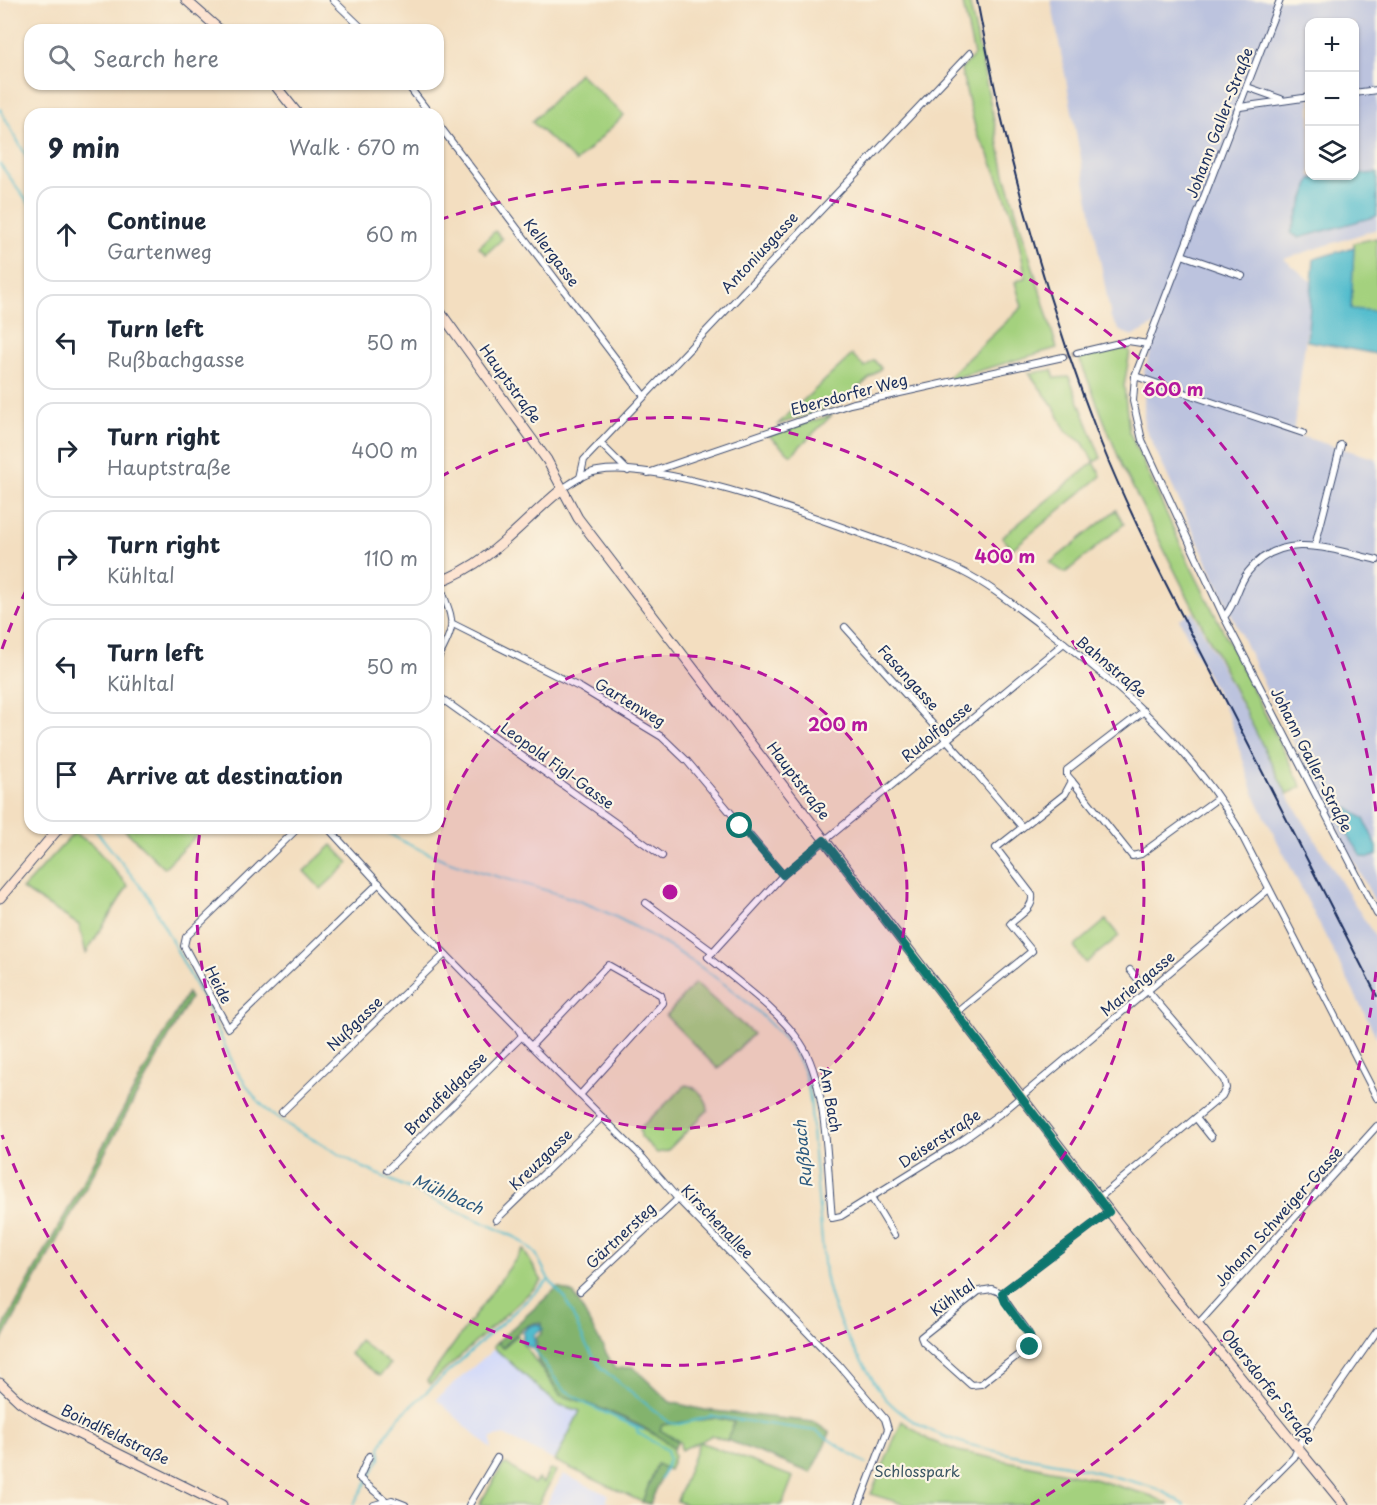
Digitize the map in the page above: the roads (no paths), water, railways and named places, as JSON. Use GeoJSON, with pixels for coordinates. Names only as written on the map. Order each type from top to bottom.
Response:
{"type":"FeatureCollection","features":[{"type":"Feature","properties":{"kind":"main road"},"geometry":{"type":"LineString","coordinates":[[186,0],[213,24]]}},
{"type":"Feature","properties":{"kind":"main road"},"geometry":{"type":"LineString","coordinates":[[279,90],[293,108]]}},
{"type":"Feature","properties":{"kind":"main road","name":"Hauptstraße"},"geometry":{"type":"LineString","coordinates":[[444,317],[547,460],[578,518],[1168,1288]]}},
{"type":"Feature","properties":{"kind":"main road"},"geometry":{"type":"LineString","coordinates":[[444,580],[468,570],[495,551],[562,489]]}},
{"type":"Feature","properties":{"kind":"main road"},"geometry":{"type":"LineString","coordinates":[[0,898],[54,834]]}},
{"type":"Feature","properties":{"kind":"main road","name":"Obersdorfer Straße"},"geometry":{"type":"LineString","coordinates":[[1168,1288],[1344,1505]]}},
{"type":"Feature","properties":{"kind":"main road","name":"Boindlfeldstraße"},"geometry":{"type":"LineString","coordinates":[[0,1383],[20,1402],[40,1415],[222,1505]]}},
{"type":"Feature","properties":{"kind":"street"},"geometry":{"type":"LineString","coordinates":[[333,0],[358,24]]}},
{"type":"Feature","properties":{"kind":"street","name":"Johann Galler-Straße"},"geometry":{"type":"LineString","coordinates":[[1280,0],[1135,376],[1133,401],[1142,440],[1224,617],[1377,915]]}},
{"type":"Feature","properties":{"kind":"street","name":"Antoniusgasse"},"geometry":{"type":"LineString","coordinates":[[580,478],[585,460],[600,443],[970,53]]}},
{"type":"Feature","properties":{"kind":"street"},"geometry":{"type":"LineString","coordinates":[[1247,87],[1284,100]]}},
{"type":"Feature","properties":{"kind":"street"},"geometry":{"type":"LineString","coordinates":[[412,90],[425,108]]}},
{"type":"Feature","properties":{"kind":"street"},"geometry":{"type":"LineString","coordinates":[[1359,92],[1377,90]]}},
{"type":"Feature","properties":{"kind":"street"},"geometry":{"type":"LineString","coordinates":[[1240,107],[1305,98]]}},
{"type":"Feature","properties":{"kind":"street","name":"Kellergasse"},"geometry":{"type":"LineString","coordinates":[[444,132],[644,396]]}},
{"type":"Feature","properties":{"kind":"street"},"geometry":{"type":"LineString","coordinates":[[1182,255],[1242,276]]}},
{"type":"Feature","properties":{"kind":"street"},"geometry":{"type":"LineString","coordinates":[[1077,353],[1128,341],[1148,344]]}},
{"type":"Feature","properties":{"kind":"street","name":"Ebersdorfer Weg"},"geometry":{"type":"LineString","coordinates":[[647,473],[850,404],[1063,357]]}},
{"type":"Feature","properties":{"kind":"street"},"geometry":{"type":"LineString","coordinates":[[1135,376],[1303,433]]}},
{"type":"Feature","properties":{"kind":"street"},"geometry":{"type":"LineString","coordinates":[[600,443],[628,471]]}},
{"type":"Feature","properties":{"kind":"street"},"geometry":{"type":"LineString","coordinates":[[1315,546],[1341,445]]}},
{"type":"Feature","properties":{"kind":"street","name":"Bahnstraße"},"geometry":{"type":"LineString","coordinates":[[562,489],[598,471],[647,473],[714,485],[773,502],[953,567],[995,591],[1108,677],[1144,711],[1218,798],[1237,826],[1377,1098]]}},
{"type":"Feature","properties":{"kind":"street"},"geometry":{"type":"LineString","coordinates":[[1224,617],[1232,608],[1240,583],[1265,556],[1293,546],[1315,546],[1377,560]]}},
{"type":"Feature","properties":{"kind":"street"},"geometry":{"type":"LineString","coordinates":[[444,597],[453,624],[452,632],[444,647]]}},
{"type":"Feature","properties":{"kind":"street","name":"Gartenweg"},"geometry":{"type":"LineString","coordinates":[[453,624],[581,688],[662,736],[687,761],[783,875]]}},
{"type":"Feature","properties":{"kind":"street","name":"Fasangasse"},"geometry":{"type":"LineString","coordinates":[[845,627],[947,740],[1022,828]]}},
{"type":"Feature","properties":{"kind":"street","name":"Rudolfgasse"},"geometry":{"type":"LineString","coordinates":[[711,955],[783,875],[1064,643]]}},
{"type":"Feature","properties":{"kind":"street","name":"Leopold Figl-Gasse"},"geometry":{"type":"LineString","coordinates":[[444,700],[662,856]]}},
{"type":"Feature","properties":{"kind":"street"},"geometry":{"type":"LineString","coordinates":[[1144,711],[1067,770],[1067,775],[1072,782],[1132,856],[1141,854],[1218,798]]}},
{"type":"Feature","properties":{"kind":"street"},"geometry":{"type":"LineString","coordinates":[[956,1013],[1032,951],[1011,924],[1029,907],[1033,897],[996,848],[1065,794],[1072,782]]}},
{"type":"Feature","properties":{"kind":"street","name":"Heide"},"geometry":{"type":"LineString","coordinates":[[292,834],[186,937],[184,946],[228,1028],[379,883]]}},
{"type":"Feature","properties":{"kind":"street","name":"Kirschenallee"},"geometry":{"type":"LineString","coordinates":[[334,834],[445,954],[517,1027],[531,1046],[603,1117],[678,1199],[838,1364],[888,1424],[859,1505]]}},
{"type":"Feature","properties":{"kind":"street","name":"Mariengasse"},"geometry":{"type":"LineString","coordinates":[[1021,1098],[1269,889]]}},
{"type":"Feature","properties":{"kind":"street","name":"Am Bach"},"geometry":{"type":"LineString","coordinates":[[646,903],[711,955],[773,1012],[806,1051],[814,1072],[820,1100],[832,1218]]}},
{"type":"Feature","properties":{"kind":"street","name":"Nußgasse"},"geometry":{"type":"LineString","coordinates":[[282,1112],[445,954]]}},
{"type":"Feature","properties":{"kind":"street"},"geometry":{"type":"LineString","coordinates":[[531,1046],[608,965],[661,995],[663,1003],[580,1095]]}},
{"type":"Feature","properties":{"kind":"street"},"geometry":{"type":"LineString","coordinates":[[1099,1198],[1222,1096],[1226,1088],[1224,1080],[1130,970]]}},
{"type":"Feature","properties":{"kind":"street","name":"Brandfeldgasse"},"geometry":{"type":"LineString","coordinates":[[387,1170],[522,1036]]}},
{"type":"Feature","properties":{"kind":"street","name":"Deiserstraße"},"geometry":{"type":"LineString","coordinates":[[832,1218],[841,1216],[960,1142],[1021,1098]]}},
{"type":"Feature","properties":{"kind":"street","name":"Kreuzgasse"},"geometry":{"type":"LineString","coordinates":[[496,1220],[603,1117]]}},
{"type":"Feature","properties":{"kind":"street"},"geometry":{"type":"LineString","coordinates":[[1196,1118],[1211,1137]]}},
{"type":"Feature","properties":{"kind":"street","name":"Johann Schweiger-Gasse"},"geometry":{"type":"LineString","coordinates":[[1198,1324],[1377,1126]]}},
{"type":"Feature","properties":{"kind":"street"},"geometry":{"type":"LineString","coordinates":[[871,1197],[894,1235]]}},
{"type":"Feature","properties":{"kind":"street","name":"Gärtnersteg"},"geometry":{"type":"LineString","coordinates":[[580,1291],[678,1199]]}},
{"type":"Feature","properties":{"kind":"street"},"geometry":{"type":"LineString","coordinates":[[1002,1293],[1109,1212]]}},
{"type":"Feature","properties":{"kind":"street","name":"Kühltal"},"geometry":{"type":"LineString","coordinates":[[992,1289],[1002,1293],[1005,1302],[1030,1336],[1032,1344],[981,1384],[971,1385],[918,1337],[979,1291],[992,1289]]}},
{"type":"Feature","properties":{"kind":"street"},"geometry":{"type":"LineString","coordinates":[[1246,1505],[1299,1451],[1304,1437],[1377,1331]]}},
{"type":"Feature","properties":{"kind":"street"},"geometry":{"type":"LineString","coordinates":[[369,1456],[360,1474],[362,1482],[384,1500]]}},
{"type":"Feature","properties":{"kind":"street"},"geometry":{"type":"LineString","coordinates":[[469,1505],[497,1458]]}},
{"type":"Feature","properties":{"kind":"street"},"geometry":{"type":"LineString","coordinates":[[374,1505],[384,1500],[392,1500],[405,1505]]}},
{"type":"Feature","properties":{"kind":"water"},"geometry":{"type":"Polygon","coordinates":[[[1377,173],[1377,216],[1299,238],[1291,233],[1311,180],[1359,180],[1359,175],[1377,173]]]}},
{"type":"Feature","properties":{"kind":"water"},"geometry":{"type":"Polygon","coordinates":[[[1354,247],[1351,309],[1377,311],[1377,354],[1307,341],[1314,259],[1354,247]]]}},
{"type":"Feature","properties":{"kind":"water"},"geometry":{"type":"Polygon","coordinates":[[[1348,808],[1364,819],[1377,847],[1377,855],[1369,858],[1361,856],[1343,826],[1340,814],[1348,808]]]}},
{"type":"Feature","properties":{"kind":"water"},"geometry":{"type":"Polygon","coordinates":[[[536,1324],[541,1325],[543,1329],[534,1335],[535,1348],[533,1349],[523,1343],[523,1332],[536,1324]]]}},
{"type":"Feature","properties":{"kind":"waterway","name":"Rußbach"},"geometry":{"type":"LineString","coordinates":[[0,109],[24,152]]}},
{"type":"Feature","properties":{"kind":"waterway","name":"Mühlbach"},"geometry":{"type":"LineString","coordinates":[[0,164],[24,197]]}},
{"type":"Feature","properties":{"kind":"waterway","name":"Mühlbach"},"geometry":{"type":"LineString","coordinates":[[99,834],[148,896],[207,1007],[236,1070],[256,1099],[271,1114],[362,1167],[519,1239],[536,1254],[549,1280],[566,1300],[586,1345],[601,1368],[670,1423],[679,1424],[713,1416],[816,1431],[866,1464]]}},
{"type":"Feature","properties":{"kind":"waterway","name":"Rußbach"},"geometry":{"type":"LineString","coordinates":[[390,834],[429,854],[453,863],[553,892],[606,912],[673,949],[708,972],[741,997],[770,1024],[792,1050],[805,1075],[809,1092],[825,1274],[831,1299],[851,1344],[879,1390],[890,1403],[912,1420],[964,1443],[1081,1468],[1138,1483],[1158,1489],[1184,1505]]}},
{"type":"Feature","properties":{"kind":"waterway"},"geometry":{"type":"LineString","coordinates":[[353,1505],[380,1459],[380,1448],[386,1435],[399,1417],[548,1281]]}},
{"type":"Feature","properties":{"kind":"waterway"},"geometry":{"type":"LineString","coordinates":[[534,1349],[562,1388],[588,1405],[643,1430]]}},
{"type":"Feature","properties":{"kind":"waterway"},"geometry":{"type":"LineString","coordinates":[[636,1427],[638,1433],[667,1450],[669,1459],[661,1479]]}},
{"type":"Feature","properties":{"kind":"tunnel"},"geometry":{"type":"LineString","coordinates":[[1063,357],[1077,353]]}},
{"type":"Feature","properties":{"kind":"railway"},"geometry":{"type":"LineString","coordinates":[[977,0],[1000,113],[1028,224],[1062,334],[1101,443],[1160,571],[1377,996]]}},
{"type":"Feature","properties":{"kind":"park label","name":"Schlosspark"},"geometry":{"type":"Point","coordinates":[917,1472]}}]}
